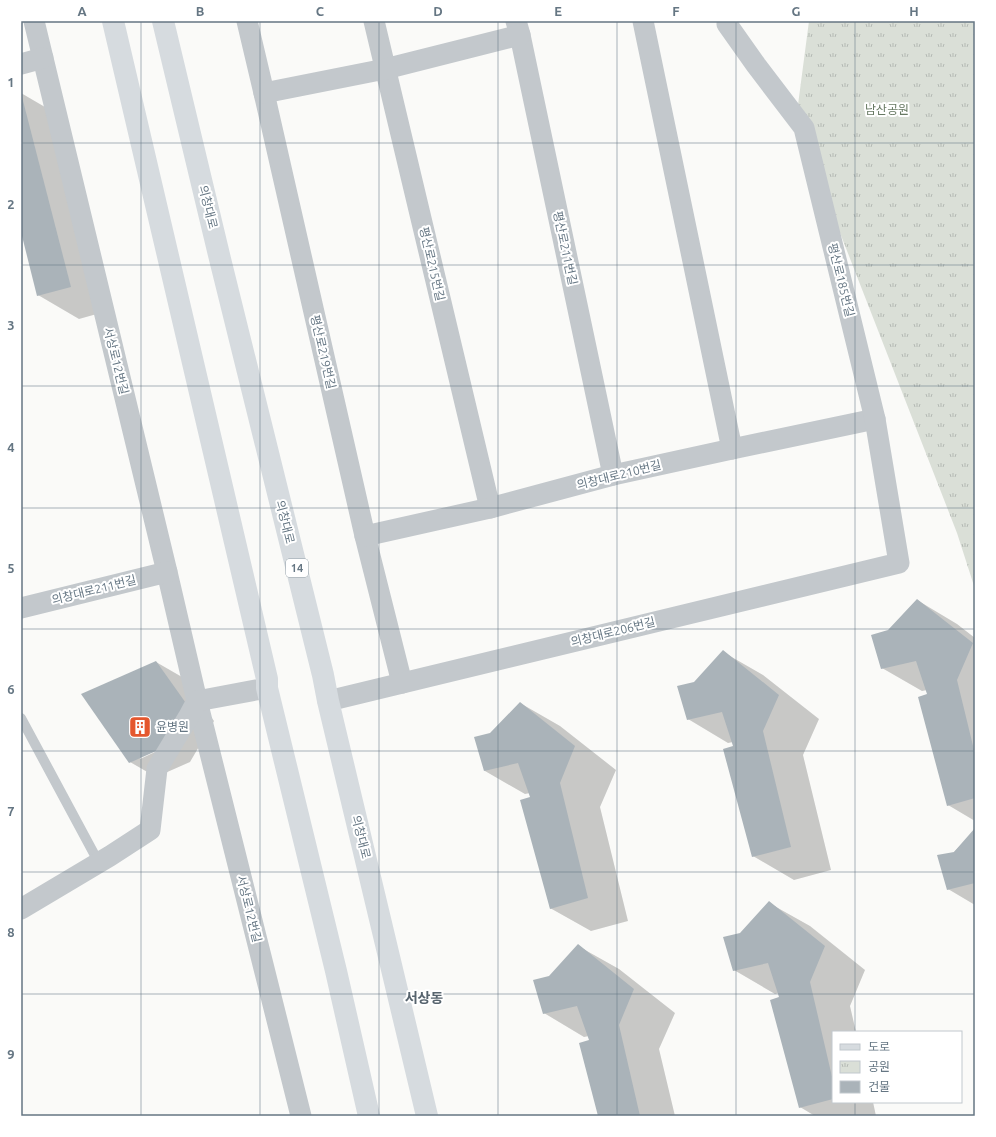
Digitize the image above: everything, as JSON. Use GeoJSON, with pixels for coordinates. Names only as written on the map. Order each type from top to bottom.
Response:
{"type":"FeatureCollection","features":[{"type":"Feature","properties":{"kind":"main road"},"geometry":{"type":"LineString","coordinates":[[113,21],[267,679],[267,688],[336,971],[369,1116]]}},
{"type":"Feature","properties":{"kind":"main road","name":"의창대로"},"geometry":{"type":"LineString","coordinates":[[163,21],[323,675],[427,1116]]}},
{"type":"Feature","properties":{"kind":"street","name":"서상로12번길"},"geometry":{"type":"LineString","coordinates":[[34,21],[197,701],[301,1116]]}},
{"type":"Feature","properties":{"kind":"street","name":"평산로219번길"},"geometry":{"type":"LineString","coordinates":[[247,21],[365,536],[402,683]]}},
{"type":"Feature","properties":{"kind":"street","name":"평산로215번길"},"geometry":{"type":"LineString","coordinates":[[374,21],[490,508]]}},
{"type":"Feature","properties":{"kind":"street"},"geometry":{"type":"LineString","coordinates":[[643,21],[732,449]]}},
{"type":"Feature","properties":{"kind":"street","name":"평산로185번길"},"geometry":{"type":"LineString","coordinates":[[728,21],[727,24],[756,66],[804,128],[875,419],[899,564]]}},
{"type":"Feature","properties":{"kind":"street"},"geometry":{"type":"LineString","coordinates":[[264,93],[385,69],[518,28]]}},
{"type":"Feature","properties":{"kind":"street","name":"평산로211번길"},"geometry":{"type":"LineString","coordinates":[[518,28],[613,475]]}},
{"type":"Feature","properties":{"kind":"street"},"geometry":{"type":"LineString","coordinates":[[21,64],[43,58]]}},
{"type":"Feature","properties":{"kind":"street","name":"의창대로210번길"},"geometry":{"type":"LineString","coordinates":[[365,536],[490,508],[613,475],[875,419]]}},
{"type":"Feature","properties":{"kind":"street","name":"의창대로206번길"},"geometry":{"type":"LineString","coordinates":[[328,700],[899,564]]}},
{"type":"Feature","properties":{"kind":"street","name":"의창대로211번길"},"geometry":{"type":"LineString","coordinates":[[21,608],[167,572]]}},
{"type":"Feature","properties":{"kind":"street"},"geometry":{"type":"LineString","coordinates":[[21,909],[99,863],[150,830],[157,770],[197,701],[267,688]]}},
{"type":"Feature","properties":{"kind":"lane"},"geometry":{"type":"LineString","coordinates":[[21,718],[99,863]]}},
{"type":"Feature","properties":{"kind":"green space","name":"남산공원"},"geometry":{"type":"Polygon","coordinates":[[[809,21],[975,21],[975,589],[957,533],[796,120],[809,21]]]}},
{"type":"Feature","properties":{"kind":"building"},"geometry":{"type":"Polygon","coordinates":[[[21,93],[71,287],[37,296],[21,232],[21,93]]]}},
{"type":"Feature","properties":{"kind":"building"},"geometry":{"type":"Polygon","coordinates":[[[917,599],[973,643],[957,680],[975,754],[975,798],[947,806],[918,697],[927,694],[916,661],[881,669],[871,635],[888,630],[917,599]]]}},
{"type":"Feature","properties":{"kind":"building"},"geometry":{"type":"Polygon","coordinates":[[[723,650],[779,695],[763,731],[791,847],[752,857],[723,749],[733,746],[722,712],[687,720],[677,686],[694,682],[723,650]]]}},
{"type":"Feature","properties":{"kind":"building","name":"윤병원"},"geometry":{"type":"Polygon","coordinates":[[[156,661],[188,706],[163,748],[129,763],[81,694],[156,661]]]}},
{"type":"Feature","properties":{"kind":"building"},"geometry":{"type":"Polygon","coordinates":[[[520,702],[575,746],[560,783],[588,898],[550,909],[520,800],[530,797],[518,763],[484,771],[474,737],[490,733],[520,702]]]}},
{"type":"Feature","properties":{"kind":"building"},"geometry":{"type":"Polygon","coordinates":[[[975,828],[975,883],[947,890],[937,855],[954,852],[975,828]]]}},
{"type":"Feature","properties":{"kind":"building"},"geometry":{"type":"Polygon","coordinates":[[[769,901],[825,946],[810,982],[832,1077],[832,1099],[799,1108],[770,1000],[779,997],[768,963],[733,971],[723,937],[740,933],[769,901]]]}},
{"type":"Feature","properties":{"kind":"building"},"geometry":{"type":"Polygon","coordinates":[[[578,944],[634,989],[619,1025],[640,1116],[598,1116],[579,1043],[589,1040],[577,1006],[543,1014],[533,980],[549,976],[578,944]]]}},
{"type":"Feature","properties":{"kind":"place","name":"윤병원"},"geometry":{"type":"Point","coordinates":[140,727]}},
{"type":"Feature","properties":{"kind":"district","name":"서상동"},"geometry":{"type":"Point","coordinates":[424,998]}}]}
